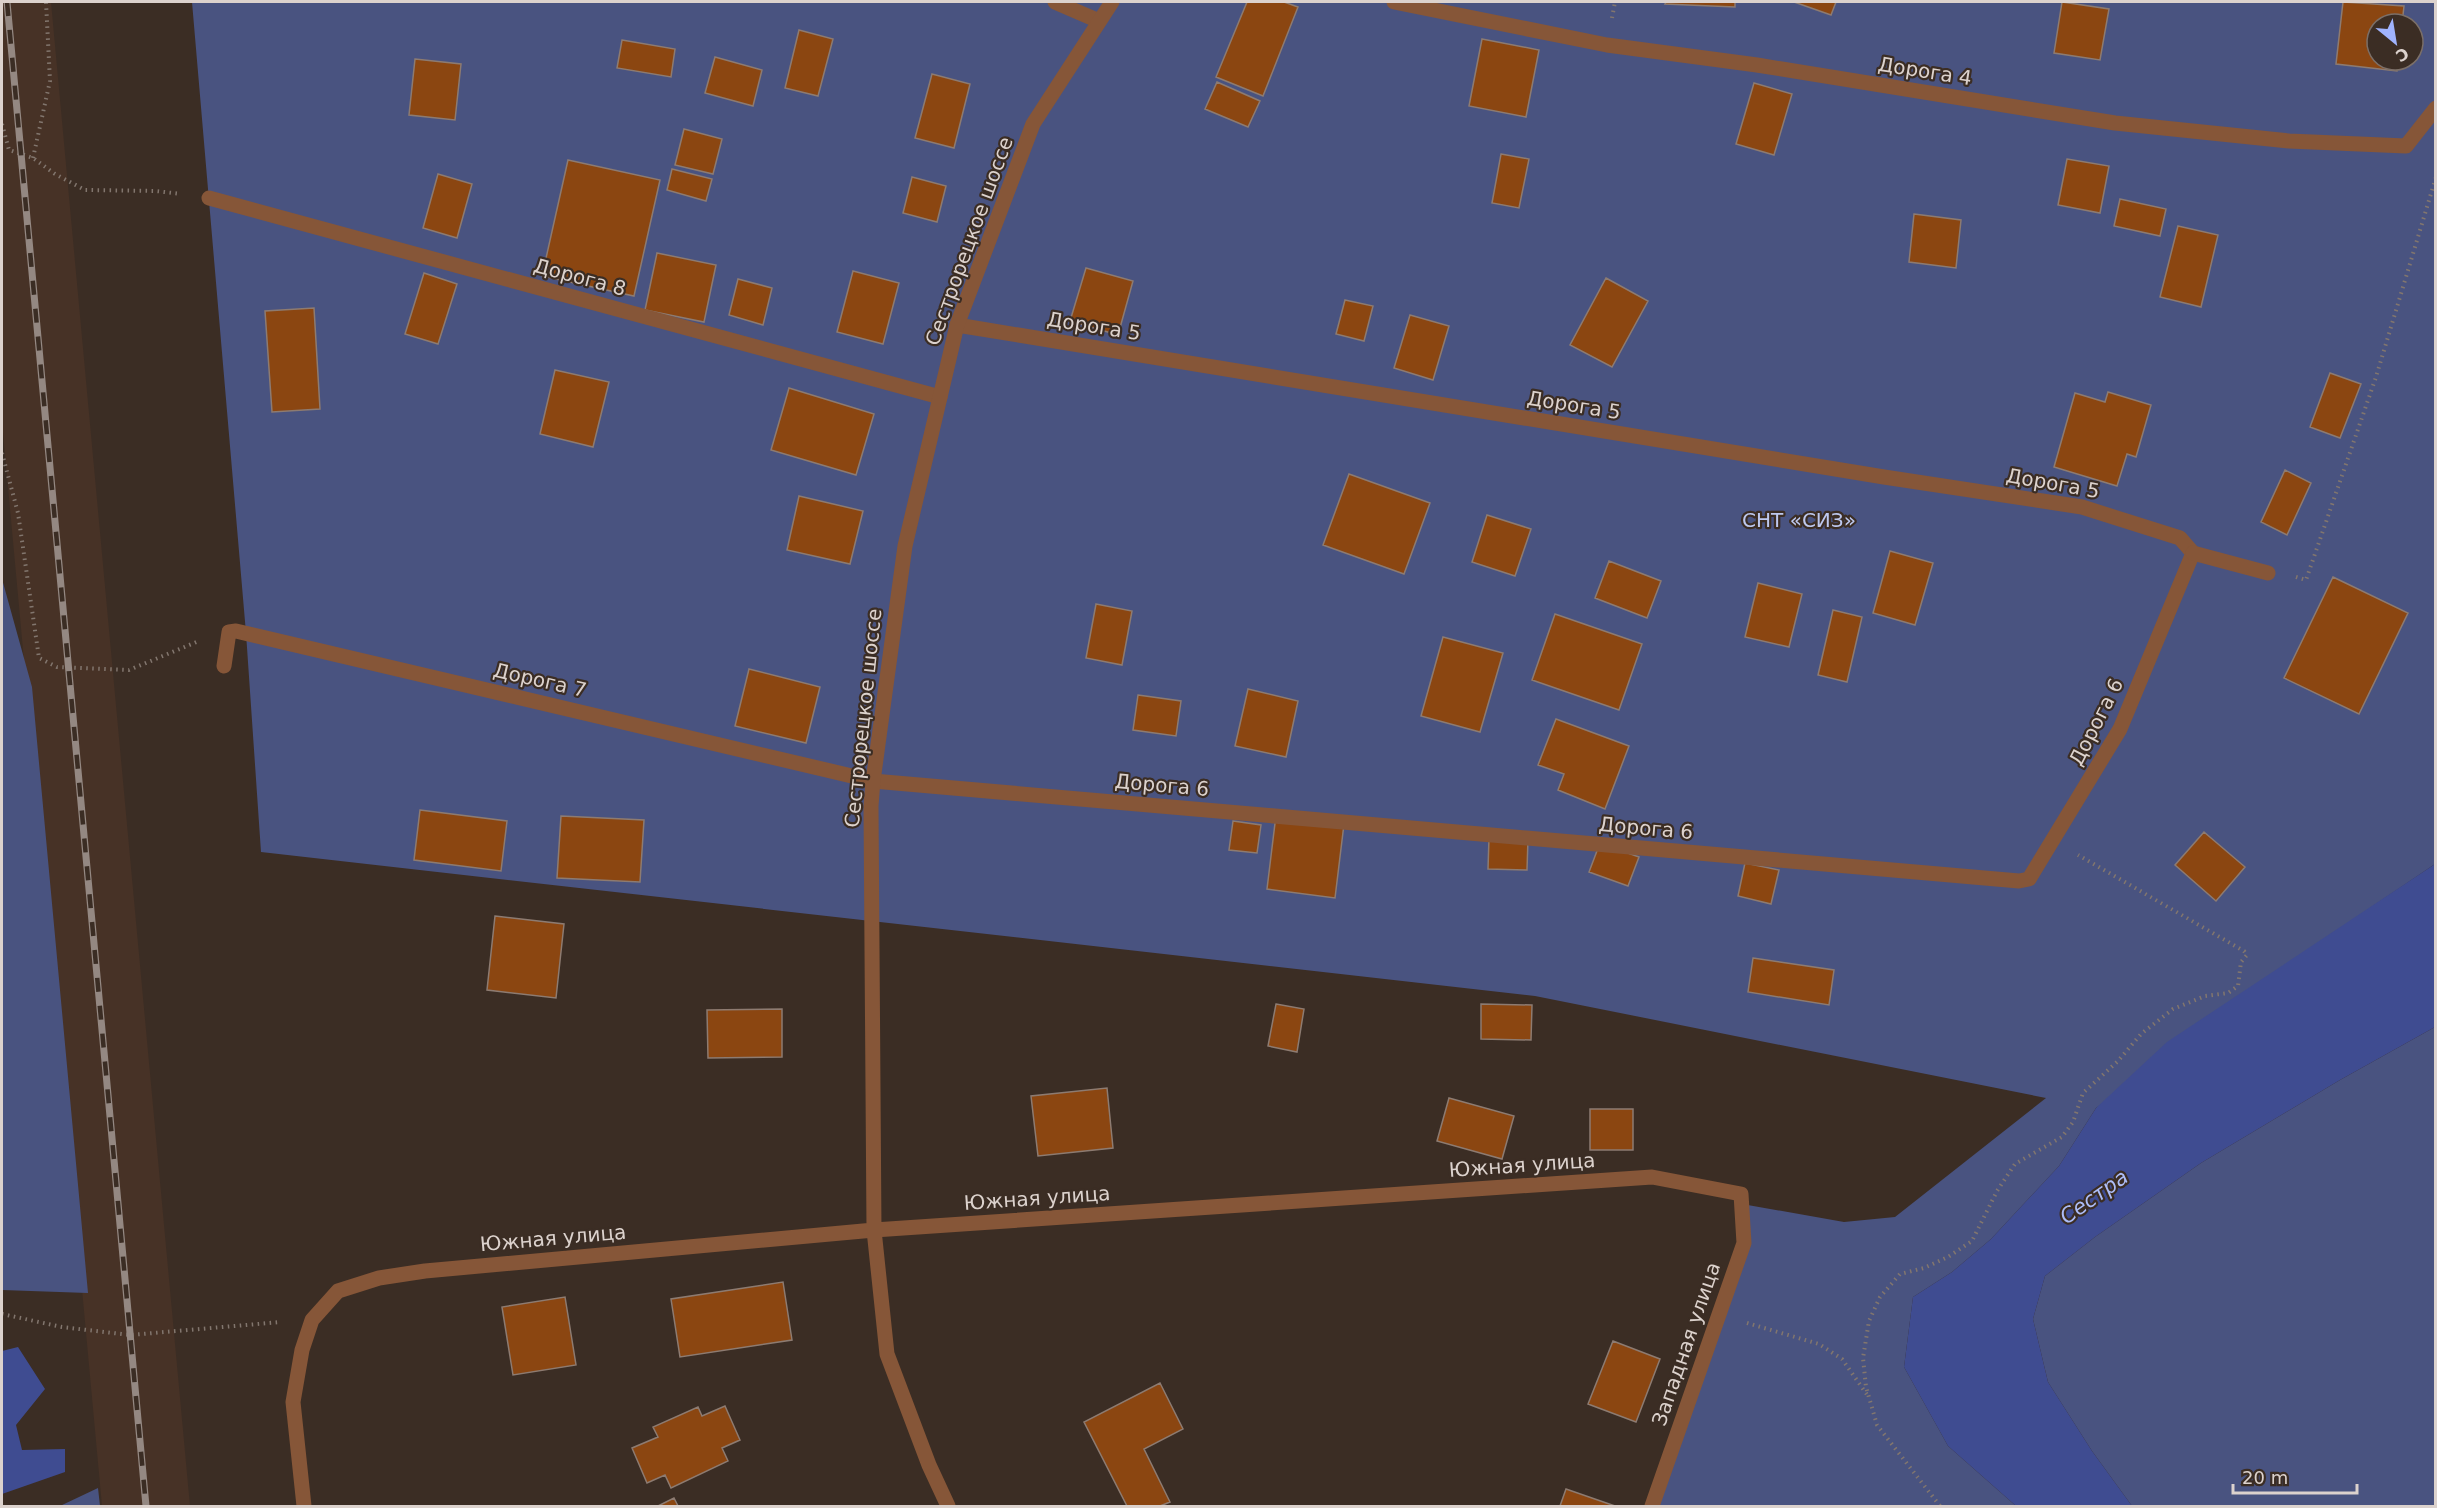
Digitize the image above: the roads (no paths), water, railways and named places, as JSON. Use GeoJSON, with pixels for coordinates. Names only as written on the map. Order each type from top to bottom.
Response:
{"type":"FeatureCollection","features":[{"type":"Feature","properties":{"kind":"street"},"geometry":{"type":"LineString","coordinates":[[1054,2],[1099,21]]}},
{"type":"Feature","properties":{"kind":"street","name":"Сестрорецкое шоссе"},"geometry":{"type":"LineString","coordinates":[[948,1506],[887,1354],[874,1230],[871,806],[873,781],[905,546],[957,325],[1033,124],[1112,2]]}},
{"type":"Feature","properties":{"kind":"street","name":"Дорога 4"},"geometry":{"type":"LineString","coordinates":[[1394,2],[1607,45],[1757,65],[2115,123],[2289,141],[2406,146],[2436,108]]}},
{"type":"Feature","properties":{"kind":"street","name":"Дорога 8"},"geometry":{"type":"LineString","coordinates":[[209,198],[940,397]]}},
{"type":"Feature","properties":{"kind":"street","name":"Дорога 5"},"geometry":{"type":"LineString","coordinates":[[957,325],[1884,477],[2082,507],[2180,538],[2193,552]]}},
{"type":"Feature","properties":{"kind":"street"},"geometry":{"type":"LineString","coordinates":[[2193,552],[2268,573]]}},
{"type":"Feature","properties":{"kind":"street","name":"Дорога 6"},"geometry":{"type":"LineString","coordinates":[[873,781],[2011,881],[2029,879],[2120,729],[2193,552]]}},
{"type":"Feature","properties":{"kind":"street","name":"Дорога 7"},"geometry":{"type":"LineString","coordinates":[[224,666],[228,632],[236,631],[873,781]]}},
{"type":"Feature","properties":{"kind":"street","name":"Южная улица"},"geometry":{"type":"LineString","coordinates":[[304,1506],[293,1402],[302,1350],[312,1320],[338,1291],[379,1278],[425,1271],[874,1230],[1652,1177],[1741,1194]]}},
{"type":"Feature","properties":{"kind":"street","name":"Западная улица"},"geometry":{"type":"LineString","coordinates":[[1652,1506],[1744,1243],[1741,1194]]}},
{"type":"Feature","properties":{"kind":"water","name":"Сестра"},"geometry":{"type":"Polygon","coordinates":[[[2435,864],[2435,1027],[2340,1080],[2201,1163],[2095,1237],[2045,1276],[2033,1319],[2048,1382],[2092,1451],[2132,1506],[2016,1506],[1948,1446],[1904,1367],[1913,1297],[1952,1272],[1991,1239],[2059,1166],[2096,1108],[2167,1042],[2435,864]]]}},
{"type":"Feature","properties":{"kind":"water"},"geometry":{"type":"Polygon","coordinates":[[[18,1347],[45,1389],[16,1425],[22,1450],[65,1449],[65,1472],[2,1494],[2,1351],[18,1347]]]}},
{"type":"Feature","properties":{"kind":"railway"},"geometry":{"type":"LineString","coordinates":[[7,2],[146,1506]]}},
{"type":"Feature","properties":{"kind":"park label","name":"СНТ «СИЗ»"},"geometry":{"type":"Point","coordinates":[1799,520]}}]}
